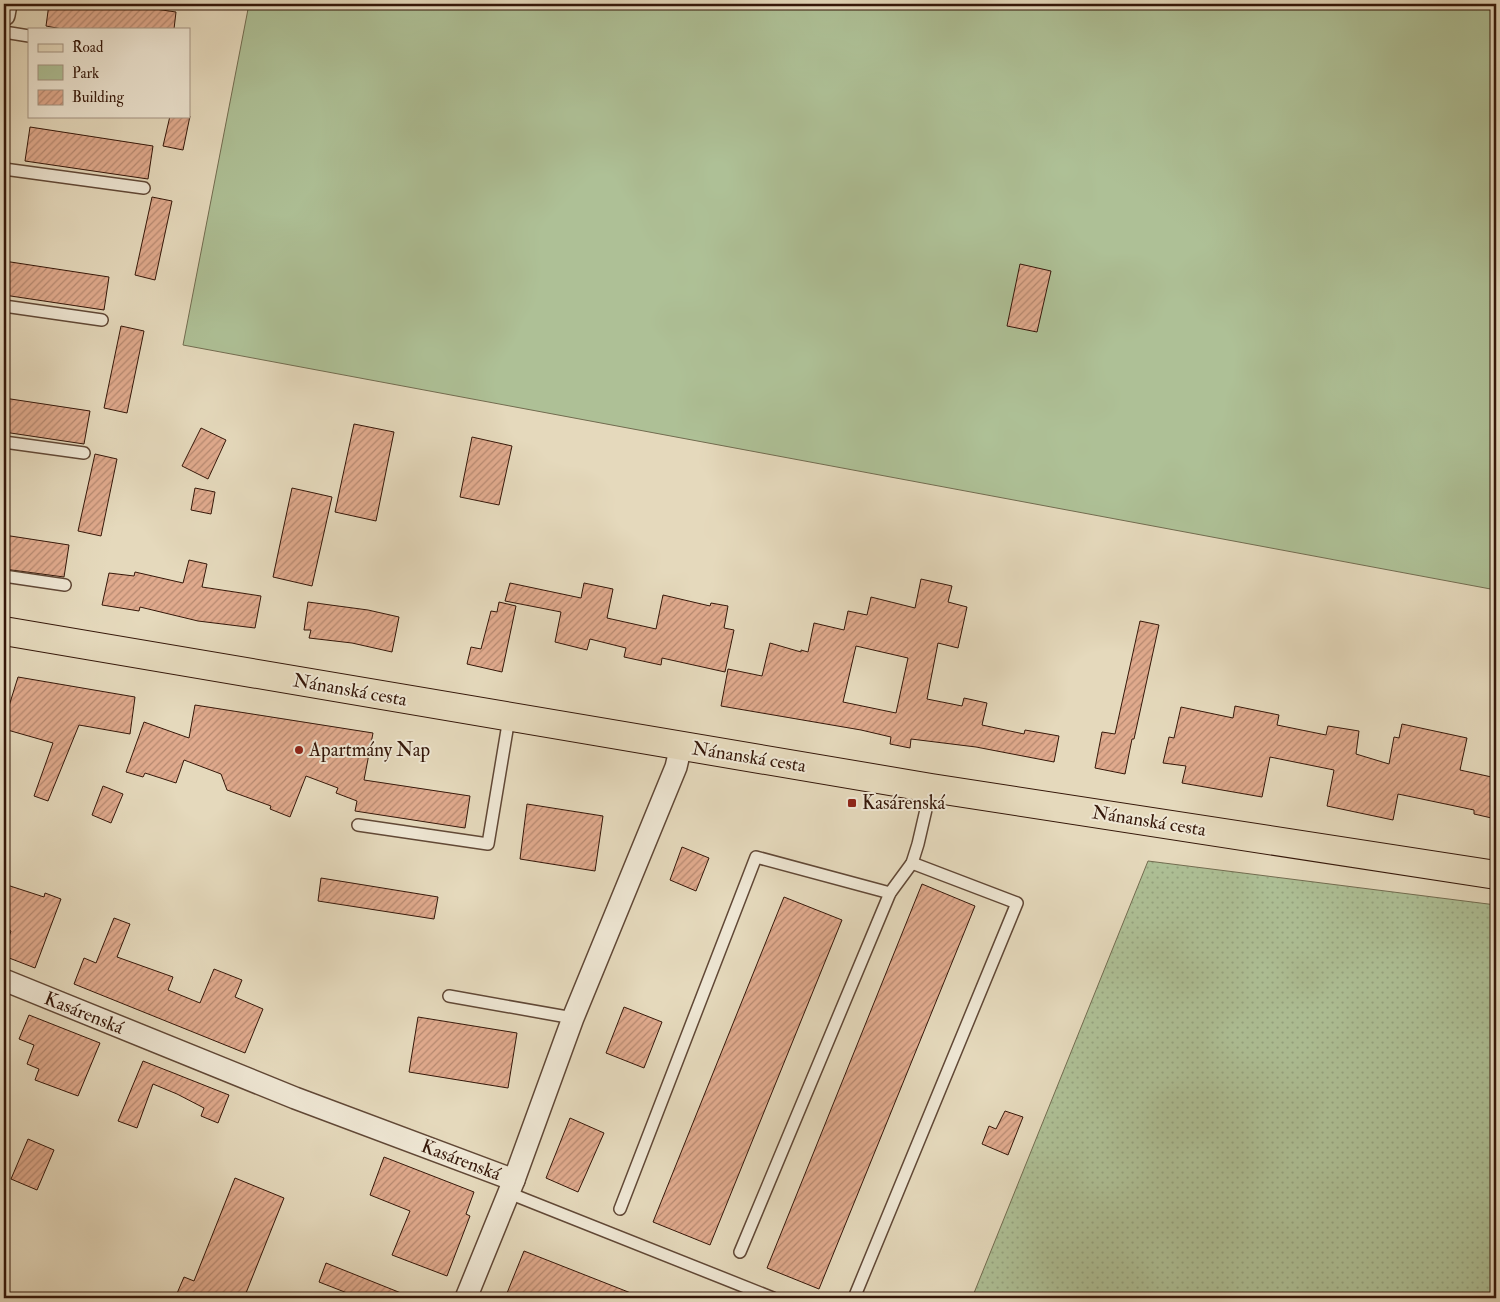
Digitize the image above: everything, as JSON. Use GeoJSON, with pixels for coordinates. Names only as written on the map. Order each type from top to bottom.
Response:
{"type":"FeatureCollection","features":[{"type":"Feature","properties":{"kind":"main road","name":"Nánanská cesta"},"geometry":{"type":"LineString","coordinates":[[4,631],[509,718],[725,752],[932,788],[1496,875]]}},
{"type":"Feature","properties":{"kind":"street"},"geometry":{"type":"LineString","coordinates":[[4,15],[6,4]]}},
{"type":"Feature","properties":{"kind":"street","name":"Kasárenská"},"geometry":{"type":"LineString","coordinates":[[4,980],[512,1187],[573,1018],[676,767],[681,746]]}},
{"type":"Feature","properties":{"kind":"street"},"geometry":{"type":"LineString","coordinates":[[466,1298],[512,1187]]}},
{"type":"Feature","properties":{"kind":"lane"},"geometry":{"type":"LineString","coordinates":[[4,32],[28,36]]}},
{"type":"Feature","properties":{"kind":"lane"},"geometry":{"type":"LineString","coordinates":[[4,170],[144,188]]}},
{"type":"Feature","properties":{"kind":"lane"},"geometry":{"type":"LineString","coordinates":[[4,306],[102,320]]}},
{"type":"Feature","properties":{"kind":"lane"},"geometry":{"type":"LineString","coordinates":[[4,442],[84,453]]}},
{"type":"Feature","properties":{"kind":"lane"},"geometry":{"type":"LineString","coordinates":[[4,576],[65,585]]}},
{"type":"Feature","properties":{"kind":"lane"},"geometry":{"type":"LineString","coordinates":[[358,825],[488,844],[509,718]]}},
{"type":"Feature","properties":{"kind":"lane"},"geometry":{"type":"LineString","coordinates":[[740,1252],[890,893],[912,863],[932,788]]}},
{"type":"Feature","properties":{"kind":"lane"},"geometry":{"type":"LineString","coordinates":[[620,1209],[756,857],[890,893]]}},
{"type":"Feature","properties":{"kind":"lane"},"geometry":{"type":"LineString","coordinates":[[854,1298],[1017,902],[912,863]]}},
{"type":"Feature","properties":{"kind":"lane"},"geometry":{"type":"LineString","coordinates":[[449,996],[573,1018]]}},
{"type":"Feature","properties":{"kind":"lane"},"geometry":{"type":"LineString","coordinates":[[512,1187],[773,1298]]}},
{"type":"Feature","properties":{"kind":"green space"},"geometry":{"type":"Polygon","coordinates":[[[249,4],[1496,4],[1496,590],[183,345],[249,4]]]}},
{"type":"Feature","properties":{"kind":"green space"},"geometry":{"type":"Polygon","coordinates":[[[1148,861],[1496,905],[1496,1298],[972,1298],[1148,861]]]}},
{"type":"Feature","properties":{"kind":"building"},"geometry":{"type":"Polygon","coordinates":[[[49,4],[120,4],[176,12],[174,28],[57,28],[46,26],[49,4]]]}},
{"type":"Feature","properties":{"kind":"building"},"geometry":{"type":"Polygon","coordinates":[[[170,118],[190,118],[183,150],[163,146],[170,118]]]}},
{"type":"Feature","properties":{"kind":"building"},"geometry":{"type":"Polygon","coordinates":[[[30,127],[153,146],[148,179],[25,161],[30,127]]]}},
{"type":"Feature","properties":{"kind":"building"},"geometry":{"type":"Polygon","coordinates":[[[152,197],[172,201],[155,280],[135,275],[152,197]]]}},
{"type":"Feature","properties":{"kind":"building"},"geometry":{"type":"Polygon","coordinates":[[[4,261],[109,277],[104,310],[4,295],[4,261]]]}},
{"type":"Feature","properties":{"kind":"building"},"geometry":{"type":"Polygon","coordinates":[[[1020,264],[1051,271],[1037,332],[1007,326],[1020,264]]]}},
{"type":"Feature","properties":{"kind":"building"},"geometry":{"type":"Polygon","coordinates":[[[121,326],[144,331],[127,413],[104,408],[121,326]]]}},
{"type":"Feature","properties":{"kind":"building"},"geometry":{"type":"Polygon","coordinates":[[[4,398],[90,411],[84,444],[4,432],[4,398]]]}},
{"type":"Feature","properties":{"kind":"building"},"geometry":{"type":"Polygon","coordinates":[[[354,424],[394,432],[376,521],[335,512],[354,424]]]}},
{"type":"Feature","properties":{"kind":"building"},"geometry":{"type":"Polygon","coordinates":[[[201,428],[226,440],[208,479],[182,466],[201,428]]]}},
{"type":"Feature","properties":{"kind":"building"},"geometry":{"type":"Polygon","coordinates":[[[472,437],[512,446],[499,505],[460,497],[472,437]]]}},
{"type":"Feature","properties":{"kind":"building"},"geometry":{"type":"Polygon","coordinates":[[[95,454],[117,459],[101,536],[78,531],[95,454]]]}},
{"type":"Feature","properties":{"kind":"building"},"geometry":{"type":"Polygon","coordinates":[[[195,488],[215,492],[211,514],[191,510],[195,488]]]}},
{"type":"Feature","properties":{"kind":"building"},"geometry":{"type":"Polygon","coordinates":[[[292,488],[332,497],[312,586],[273,577],[292,488]]]}},
{"type":"Feature","properties":{"kind":"building"},"geometry":{"type":"Polygon","coordinates":[[[4,535],[69,545],[64,577],[4,569],[4,535]]]}},
{"type":"Feature","properties":{"kind":"building"},"geometry":{"type":"Polygon","coordinates":[[[189,560],[207,564],[202,587],[261,596],[255,628],[198,621],[140,607],[139,611],[102,605],[109,573],[134,576],[135,572],[183,583],[189,560]]]}},
{"type":"Feature","properties":{"kind":"building"},"geometry":{"type":"Polygon","coordinates":[[[921,579],[952,586],[948,602],[967,607],[958,648],[938,643],[927,699],[962,706],[964,698],[987,703],[982,725],[1024,734],[1025,730],[1059,736],[1054,762],[976,747],[911,739],[910,748],[890,744],[891,737],[861,730],[721,706],[728,669],[762,676],[770,643],[801,652],[801,650],[808,652],[814,623],[844,630],[848,611],[867,615],[871,597],[915,608],[921,579]],[[856,646],[843,702],[896,713],[908,658],[856,646]]]}},
{"type":"Feature","properties":{"kind":"building"},"geometry":{"type":"Polygon","coordinates":[[[510,583],[581,598],[584,583],[613,589],[607,618],[656,629],[663,595],[710,606],[711,603],[728,606],[724,628],[734,630],[725,672],[662,658],[661,665],[624,657],[626,648],[590,639],[587,650],[555,642],[561,612],[505,601],[510,583]]]}},
{"type":"Feature","properties":{"kind":"building"},"geometry":{"type":"Polygon","coordinates":[[[308,602],[368,610],[399,617],[392,652],[352,643],[309,638],[311,630],[304,630],[308,602]]]}},
{"type":"Feature","properties":{"kind":"building"},"geometry":{"type":"Polygon","coordinates":[[[499,602],[516,606],[502,672],[467,664],[471,647],[481,649],[491,611],[497,612],[499,602]]]}},
{"type":"Feature","properties":{"kind":"building"},"geometry":{"type":"Polygon","coordinates":[[[1140,621],[1159,625],[1125,774],[1095,768],[1102,732],[1115,734],[1140,621]]]}},
{"type":"Feature","properties":{"kind":"building"},"geometry":{"type":"Polygon","coordinates":[[[18,677],[135,697],[130,734],[79,725],[48,801],[34,796],[53,743],[4,729],[4,722],[18,677]]]}},
{"type":"Feature","properties":{"kind":"building"},"geometry":{"type":"Polygon","coordinates":[[[195,705],[373,733],[364,780],[470,796],[465,828],[355,811],[357,801],[336,793],[338,788],[306,776],[290,817],[270,809],[271,806],[227,790],[221,774],[184,760],[176,783],[145,773],[143,777],[126,772],[144,722],[189,738],[195,705]]]}},
{"type":"Feature","properties":{"kind":"building"},"geometry":{"type":"Polygon","coordinates":[[[1235,706],[1279,715],[1277,725],[1326,735],[1328,726],[1359,731],[1356,754],[1389,764],[1394,737],[1399,738],[1402,724],[1467,738],[1460,770],[1496,778],[1496,819],[1474,814],[1474,810],[1398,794],[1393,820],[1327,806],[1334,770],[1270,757],[1262,797],[1182,783],[1186,766],[1163,763],[1169,737],[1174,738],[1181,707],[1233,718],[1235,706]]]}},
{"type":"Feature","properties":{"kind":"building"},"geometry":{"type":"Polygon","coordinates":[[[103,786],[123,794],[111,823],[92,815],[103,786]]]}},
{"type":"Feature","properties":{"kind":"building"},"geometry":{"type":"Polygon","coordinates":[[[527,804],[603,816],[595,871],[520,859],[527,804]]]}},
{"type":"Feature","properties":{"kind":"building"},"geometry":{"type":"Polygon","coordinates":[[[682,847],[709,858],[696,891],[670,880],[682,847]]]}},
{"type":"Feature","properties":{"kind":"building"},"geometry":{"type":"Polygon","coordinates":[[[321,878],[438,897],[434,919],[318,901],[321,878]]]}},
{"type":"Feature","properties":{"kind":"building"},"geometry":{"type":"Polygon","coordinates":[[[4,884],[44,897],[45,893],[61,899],[35,968],[4,956],[4,949],[11,931],[4,928],[4,884]]]}},
{"type":"Feature","properties":{"kind":"building"},"geometry":{"type":"Polygon","coordinates":[[[922,884],[975,906],[819,1289],[767,1268],[922,884]]]}},
{"type":"Feature","properties":{"kind":"building"},"geometry":{"type":"Polygon","coordinates":[[[784,897],[842,920],[710,1245],[653,1222],[784,897]]]}},
{"type":"Feature","properties":{"kind":"building"},"geometry":{"type":"Polygon","coordinates":[[[114,918],[130,924],[117,957],[173,977],[168,990],[200,1003],[214,969],[242,980],[235,997],[263,1009],[245,1053],[74,984],[84,958],[96,963],[114,918]]]}},
{"type":"Feature","properties":{"kind":"building"},"geometry":{"type":"Polygon","coordinates":[[[624,1007],[662,1022],[644,1068],[606,1053],[624,1007]]]}},
{"type":"Feature","properties":{"kind":"building"},"geometry":{"type":"Polygon","coordinates":[[[29,1015],[100,1043],[78,1096],[35,1080],[39,1069],[27,1064],[34,1045],[19,1039],[29,1015]]]}},
{"type":"Feature","properties":{"kind":"building"},"geometry":{"type":"Polygon","coordinates":[[[418,1017],[517,1033],[508,1088],[409,1072],[418,1017]]]}},
{"type":"Feature","properties":{"kind":"building"},"geometry":{"type":"Polygon","coordinates":[[[143,1061],[229,1095],[218,1123],[201,1116],[204,1108],[153,1084],[137,1128],[118,1121],[143,1061]]]}},
{"type":"Feature","properties":{"kind":"building"},"geometry":{"type":"Polygon","coordinates":[[[1005,1111],[1023,1117],[1008,1155],[982,1144],[989,1126],[996,1129],[1005,1111]]]}},
{"type":"Feature","properties":{"kind":"building"},"geometry":{"type":"Polygon","coordinates":[[[570,1118],[604,1133],[578,1192],[546,1178],[570,1118]]]}},
{"type":"Feature","properties":{"kind":"building"},"geometry":{"type":"Polygon","coordinates":[[[28,1139],[54,1150],[37,1190],[11,1179],[28,1139]]]}},
{"type":"Feature","properties":{"kind":"building"},"geometry":{"type":"Polygon","coordinates":[[[384,1157],[474,1192],[466,1214],[470,1216],[447,1276],[392,1255],[410,1211],[370,1195],[384,1157]]]}},
{"type":"Feature","properties":{"kind":"building"},"geometry":{"type":"Polygon","coordinates":[[[235,1178],[284,1198],[244,1298],[175,1298],[184,1277],[194,1281],[235,1178]]]}},
{"type":"Feature","properties":{"kind":"building"},"geometry":{"type":"Polygon","coordinates":[[[524,1251],[641,1297],[641,1298],[505,1298],[524,1251]]]}},
{"type":"Feature","properties":{"kind":"building"},"geometry":{"type":"Polygon","coordinates":[[[326,1263],[411,1298],[360,1298],[319,1282],[326,1263]]]}},
{"type":"Feature","properties":{"kind":"place","name":"Apartmány Nap"},"geometry":{"type":"Point","coordinates":[299,750]}},
{"type":"Feature","properties":{"kind":"place","name":"Kasárenská"},"geometry":{"type":"Point","coordinates":[852,803]}}]}
